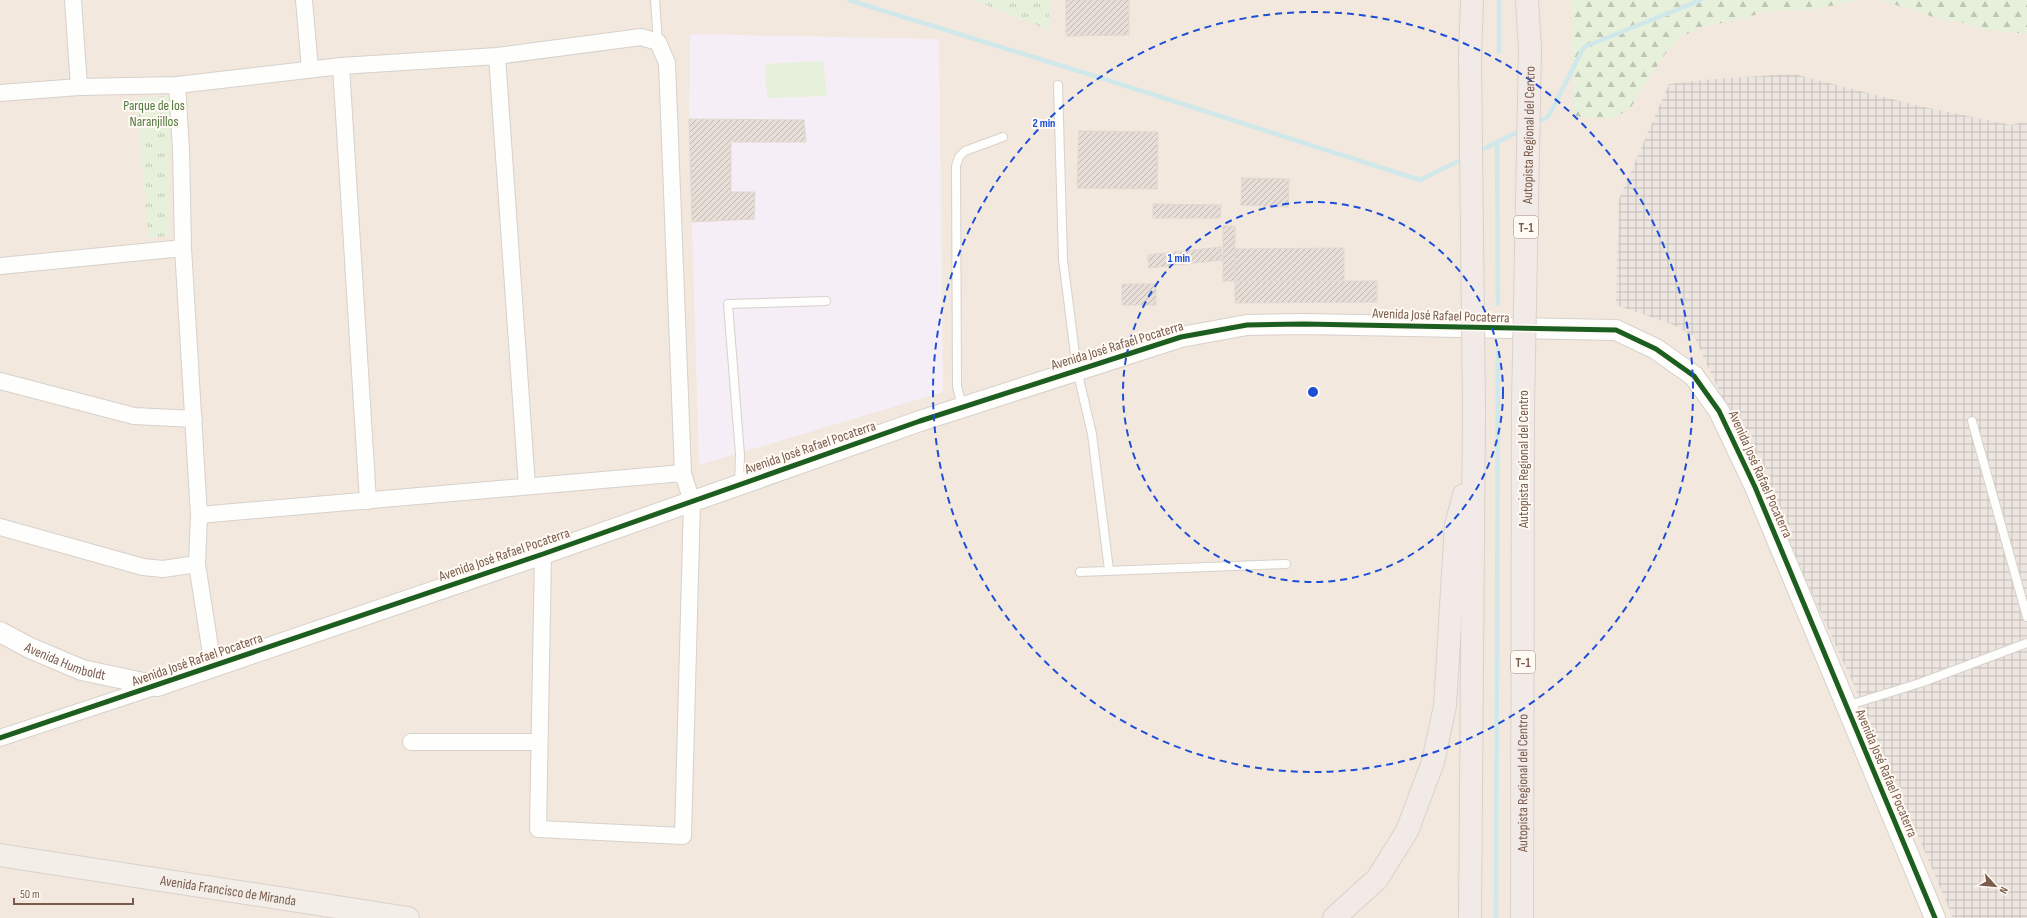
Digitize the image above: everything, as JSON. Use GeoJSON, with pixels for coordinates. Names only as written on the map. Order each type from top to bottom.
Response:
{"type":"FeatureCollection","features":[{"type":"Feature","properties":{"kind":"highway"},"geometry":{"type":"LineString","coordinates":[[1470,918],[1472,465],[1474,409],[1470,58],[1472,0]]}},
{"type":"Feature","properties":{"kind":"highway","name":"Autopista Regional del Centro"},"geometry":{"type":"LineString","coordinates":[[1522,918],[1523,406],[1529,39],[1527,0]]}},
{"type":"Feature","properties":{"kind":"highway"},"geometry":{"type":"LineString","coordinates":[[1529,39],[1538,0]]}},
{"type":"Feature","properties":{"kind":"highway"},"geometry":{"type":"LineString","coordinates":[[1334,918],[1377,879],[1407,831],[1433,762],[1445,706],[1456,526],[1472,465]]}},
{"type":"Feature","properties":{"kind":"main road","name":"Avenida Francisco de Miranda"},"geometry":{"type":"LineString","coordinates":[[0,855],[408,918]]}},
{"type":"Feature","properties":{"kind":"street"},"geometry":{"type":"LineString","coordinates":[[73,0],[79,88]]}},
{"type":"Feature","properties":{"kind":"street"},"geometry":{"type":"LineString","coordinates":[[304,0],[310,69]]}},
{"type":"Feature","properties":{"kind":"street"},"geometry":{"type":"LineString","coordinates":[[0,93],[79,88],[177,85],[341,66],[498,56],[641,37],[658,42],[667,63],[683,473],[692,502],[683,836],[538,829],[543,554]]}},
{"type":"Feature","properties":{"kind":"street"},"geometry":{"type":"LineString","coordinates":[[498,56],[527,486]]}},
{"type":"Feature","properties":{"kind":"street"},"geometry":{"type":"LineString","coordinates":[[341,66],[368,501]]}},
{"type":"Feature","properties":{"kind":"street"},"geometry":{"type":"LineString","coordinates":[[177,85],[182,149],[183,248],[199,515],[197,564],[213,667]]}},
{"type":"Feature","properties":{"kind":"street"},"geometry":{"type":"LineString","coordinates":[[0,266],[183,248]]}},
{"type":"Feature","properties":{"kind":"street","name":"Avenida José Rafael Pocaterra"},"geometry":{"type":"LineString","coordinates":[[0,738],[543,554],[962,407],[1181,337],[1247,325],[1304,324],[1616,330],[1656,349],[1694,376],[1719,411],[1755,487],[1935,918]]}},
{"type":"Feature","properties":{"kind":"street"},"geometry":{"type":"LineString","coordinates":[[0,381],[134,416],[194,419]]}},
{"type":"Feature","properties":{"kind":"street"},"geometry":{"type":"LineString","coordinates":[[199,515],[683,473]]}},
{"type":"Feature","properties":{"kind":"street"},"geometry":{"type":"LineString","coordinates":[[0,527],[143,567],[163,569],[197,564]]}},
{"type":"Feature","properties":{"kind":"street","name":"Avenida Humboldt"},"geometry":{"type":"LineString","coordinates":[[0,632],[30,648],[82,670],[157,686]]}},
{"type":"Feature","properties":{"kind":"street"},"geometry":{"type":"LineString","coordinates":[[411,742],[540,742]]}},
{"type":"Feature","properties":{"kind":"lane"},"geometry":{"type":"LineString","coordinates":[[655,0],[658,42]]}},
{"type":"Feature","properties":{"kind":"lane"},"geometry":{"type":"LineString","coordinates":[[1058,85],[1063,259],[1077,370],[1092,434],[1109,570]]}},
{"type":"Feature","properties":{"kind":"lane"},"geometry":{"type":"LineString","coordinates":[[962,407],[957,386],[956,166],[959,157],[965,151],[1003,137]]}},
{"type":"Feature","properties":{"kind":"lane"},"geometry":{"type":"LineString","coordinates":[[739,485],[740,455],[728,304],[826,301]]}},
{"type":"Feature","properties":{"kind":"lane"},"geometry":{"type":"LineString","coordinates":[[1972,421],[2027,617]]}},
{"type":"Feature","properties":{"kind":"lane"},"geometry":{"type":"LineString","coordinates":[[1080,572],[1286,564]]}},
{"type":"Feature","properties":{"kind":"lane"},"geometry":{"type":"LineString","coordinates":[[1846,706],[1920,683],[2027,643]]}},
{"type":"Feature","properties":{"kind":"shaded area"},"geometry":{"type":"Polygon","coordinates":[[[0,0],[2027,0],[2027,918],[0,918],[0,0]]]}},
{"type":"Feature","properties":{"kind":"shaded area"},"geometry":{"type":"Polygon","coordinates":[[[690,34],[939,39],[943,392],[699,465],[689,119],[690,34]]]}},
{"type":"Feature","properties":{"kind":"shaded area"},"geometry":{"type":"Polygon","coordinates":[[[1794,74],[1919,106],[2011,125],[2027,121],[2027,918],[1953,918],[1852,681],[1694,336],[1671,324],[1616,305],[1619,199],[1669,84],[1713,79],[1794,74]]]}},
{"type":"Feature","properties":{"kind":"green space"},"geometry":{"type":"Polygon","coordinates":[[[973,0],[1049,0],[1049,30],[973,0]]]}},
{"type":"Feature","properties":{"kind":"green space"},"geometry":{"type":"Polygon","coordinates":[[[1571,0],[1864,0],[1808,10],[1763,12],[1743,19],[1700,27],[1681,37],[1665,54],[1629,110],[1609,119],[1574,116],[1571,0]]]}},
{"type":"Feature","properties":{"kind":"green space"},"geometry":{"type":"Polygon","coordinates":[[[1880,0],[2027,0],[2027,34],[1981,29],[1961,22],[1940,19],[1880,0]]]}},
{"type":"Feature","properties":{"kind":"green space"},"geometry":{"type":"Polygon","coordinates":[[[823,61],[827,96],[767,98],[765,64],[823,61]]]}},
{"type":"Feature","properties":{"kind":"green space","name":"Parque de los Naranjillos"},"geometry":{"type":"Polygon","coordinates":[[[169,96],[169,236],[148,238],[137,98],[169,96]]]}},
{"type":"Feature","properties":{"kind":"building"},"geometry":{"type":"Polygon","coordinates":[[[1066,0],[1129,0],[1129,35],[1066,36],[1066,0]]]}},
{"type":"Feature","properties":{"kind":"building"},"geometry":{"type":"Polygon","coordinates":[[[689,119],[804,120],[806,142],[731,142],[731,192],[755,192],[754,219],[692,222],[689,119]]]}},
{"type":"Feature","properties":{"kind":"building"},"geometry":{"type":"Polygon","coordinates":[[[1079,131],[1158,132],[1157,189],[1077,188],[1079,131]]]}},
{"type":"Feature","properties":{"kind":"building"},"geometry":{"type":"Polygon","coordinates":[[[1242,178],[1289,179],[1288,207],[1241,205],[1242,178]]]}},
{"type":"Feature","properties":{"kind":"building"},"geometry":{"type":"Polygon","coordinates":[[[1153,204],[1221,205],[1220,218],[1153,218],[1153,204]]]}},
{"type":"Feature","properties":{"kind":"building"},"geometry":{"type":"Polygon","coordinates":[[[1223,226],[1235,226],[1235,281],[1223,281],[1223,226]]]}},
{"type":"Feature","properties":{"kind":"building"},"geometry":{"type":"Polygon","coordinates":[[[1221,247],[1222,260],[1149,268],[1148,255],[1221,247]]]}},
{"type":"Feature","properties":{"kind":"building"},"geometry":{"type":"Polygon","coordinates":[[[1344,248],[1344,280],[1235,281],[1235,249],[1344,248]]]}},
{"type":"Feature","properties":{"kind":"building"},"geometry":{"type":"Polygon","coordinates":[[[1235,281],[1377,281],[1377,302],[1235,303],[1235,281]]]}},
{"type":"Feature","properties":{"kind":"building"},"geometry":{"type":"Polygon","coordinates":[[[1122,284],[1156,284],[1156,305],[1122,305],[1122,284]]]}},
{"type":"Feature","properties":{"kind":"waterway"},"geometry":{"type":"LineString","coordinates":[[849,0],[1101,78],[1420,180],[1465,158]]}},
{"type":"Feature","properties":{"kind":"waterway"},"geometry":{"type":"LineString","coordinates":[[1499,0],[1499,52]]}},
{"type":"Feature","properties":{"kind":"waterway"},"geometry":{"type":"LineString","coordinates":[[1534,124],[1548,117],[1584,47],[1701,0]]}},
{"type":"Feature","properties":{"kind":"waterway"},"geometry":{"type":"LineString","coordinates":[[1477,152],[1522,130]]}},
{"type":"Feature","properties":{"kind":"waterway"},"geometry":{"type":"LineString","coordinates":[[1497,142],[1498,304]]}},
{"type":"Feature","properties":{"kind":"waterway"},"geometry":{"type":"LineString","coordinates":[[1496,918],[1498,350]]}},
{"type":"Feature","properties":{"kind":"cycle path"},"geometry":{"type":"LineString","coordinates":[[0,738],[543,554],[920,421],[1181,337],[1247,325],[1304,324],[1616,330],[1656,349],[1694,376],[1719,411],[1755,487],[1935,918]]}}]}
